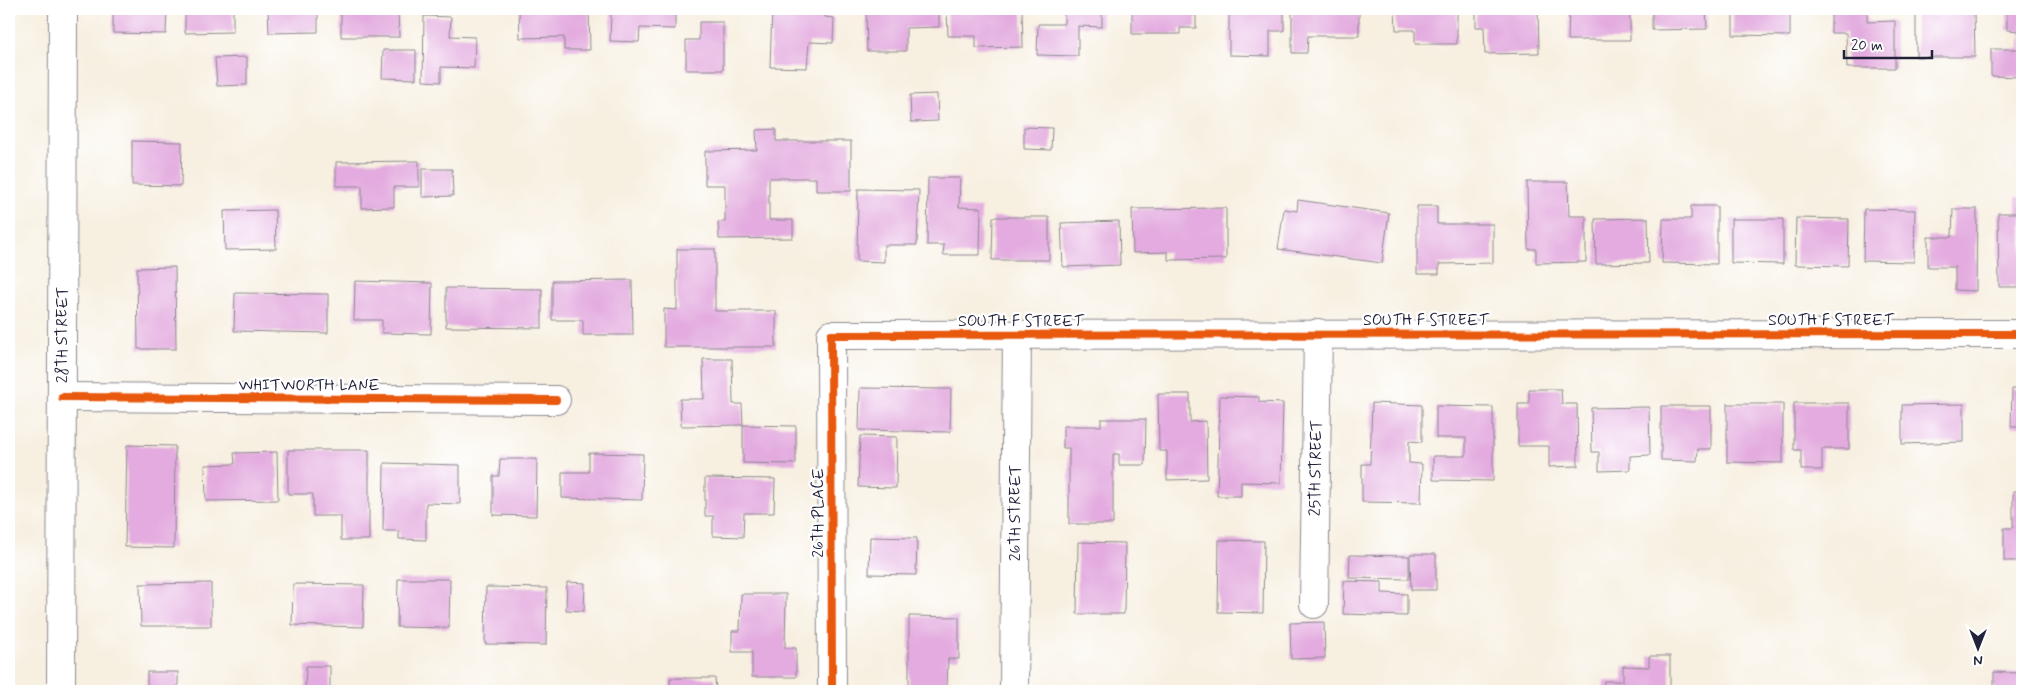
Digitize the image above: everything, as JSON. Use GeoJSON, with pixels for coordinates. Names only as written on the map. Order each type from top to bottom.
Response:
{"type":"FeatureCollection","features":[{"type":"Feature","properties":{"kind":"street","name":"28TH STREET"},"geometry":{"type":"LineString","coordinates":[[61,691],[63,9]]}},
{"type":"Feature","properties":{"kind":"street","name":"SOUTH F STREET"},"geometry":{"type":"LineString","coordinates":[[831,335],[1318,333],[2022,334]]}},
{"type":"Feature","properties":{"kind":"street","name":"25TH STREET"},"geometry":{"type":"LineString","coordinates":[[1314,604],[1318,333]]}},
{"type":"Feature","properties":{"kind":"street","name":"26TH STREET"},"geometry":{"type":"LineString","coordinates":[[1014,691],[1017,334]]}},
{"type":"Feature","properties":{"kind":"street","name":"26TH PLACE"},"geometry":{"type":"LineString","coordinates":[[831,335],[832,691]]}},
{"type":"Feature","properties":{"kind":"street","name":"WHITWORTH LANE"},"geometry":{"type":"LineString","coordinates":[[62,397],[556,400]]}},
{"type":"Feature","properties":{"kind":"building"},"geometry":{"type":"Polygon","coordinates":[[[113,9],[167,9],[166,34],[113,33],[113,9]]]}},
{"type":"Feature","properties":{"kind":"building"},"geometry":{"type":"Polygon","coordinates":[[[185,9],[233,9],[233,32],[185,33],[185,9]]]}},
{"type":"Feature","properties":{"kind":"building"},"geometry":{"type":"Polygon","coordinates":[[[268,9],[318,9],[318,32],[269,33],[268,9]]]}},
{"type":"Feature","properties":{"kind":"building"},"geometry":{"type":"Polygon","coordinates":[[[341,9],[398,9],[399,37],[341,37],[341,9]]]}},
{"type":"Feature","properties":{"kind":"building"},"geometry":{"type":"Polygon","coordinates":[[[519,9],[589,9],[590,50],[564,50],[564,37],[520,38],[519,9]]]}},
{"type":"Feature","properties":{"kind":"building"},"geometry":{"type":"Polygon","coordinates":[[[611,9],[675,9],[675,29],[640,28],[639,42],[610,41],[611,9]]]}},
{"type":"Feature","properties":{"kind":"building"},"geometry":{"type":"Polygon","coordinates":[[[772,9],[825,9],[825,17],[834,18],[833,43],[809,42],[807,68],[770,67],[772,9]]]}},
{"type":"Feature","properties":{"kind":"building"},"geometry":{"type":"Polygon","coordinates":[[[866,9],[939,9],[939,27],[906,28],[906,51],[867,51],[866,9]]]}},
{"type":"Feature","properties":{"kind":"building"},"geometry":{"type":"Polygon","coordinates":[[[947,9],[1022,9],[1023,47],[976,48],[976,36],[948,36],[947,9]]]}},
{"type":"Feature","properties":{"kind":"building"},"geometry":{"type":"Polygon","coordinates":[[[1064,9],[1102,9],[1102,27],[1078,26],[1078,56],[1037,55],[1038,24],[1064,24],[1064,9]]]}},
{"type":"Feature","properties":{"kind":"building"},"geometry":{"type":"Polygon","coordinates":[[[1132,9],[1196,9],[1196,28],[1180,28],[1180,34],[1132,34],[1132,9]]]}},
{"type":"Feature","properties":{"kind":"building"},"geometry":{"type":"Polygon","coordinates":[[[1229,9],[1284,9],[1284,31],[1270,31],[1270,56],[1229,55],[1229,9]]]}},
{"type":"Feature","properties":{"kind":"building"},"geometry":{"type":"Polygon","coordinates":[[[1292,9],[1359,9],[1359,36],[1308,36],[1307,53],[1292,53],[1292,9]]]}},
{"type":"Feature","properties":{"kind":"building"},"geometry":{"type":"Polygon","coordinates":[[[1395,9],[1457,9],[1457,44],[1415,44],[1415,30],[1396,30],[1395,9]]]}},
{"type":"Feature","properties":{"kind":"building"},"geometry":{"type":"Polygon","coordinates":[[[1476,9],[1538,9],[1539,53],[1485,54],[1484,27],[1476,27],[1476,9]]]}},
{"type":"Feature","properties":{"kind":"building"},"geometry":{"type":"Polygon","coordinates":[[[1569,9],[1630,9],[1630,40],[1568,40],[1569,9]]]}},
{"type":"Feature","properties":{"kind":"building"},"geometry":{"type":"Polygon","coordinates":[[[1652,9],[1706,9],[1707,29],[1652,30],[1652,9]]]}},
{"type":"Feature","properties":{"kind":"building"},"geometry":{"type":"Polygon","coordinates":[[[1733,9],[1790,9],[1790,36],[1733,35],[1733,9]]]}},
{"type":"Feature","properties":{"kind":"building"},"geometry":{"type":"Polygon","coordinates":[[[1831,9],[1867,9],[1867,22],[1895,21],[1895,68],[1847,68],[1846,33],[1831,33],[1831,9]]]}},
{"type":"Feature","properties":{"kind":"building"},"geometry":{"type":"Polygon","coordinates":[[[1916,9],[1974,9],[1975,57],[1916,57],[1916,9]]]}},
{"type":"Feature","properties":{"kind":"building"},"geometry":{"type":"Polygon","coordinates":[[[2007,9],[2022,9],[2022,77],[1991,76],[1991,49],[2020,49],[2020,31],[2007,30],[2007,9]]]}},
{"type":"Feature","properties":{"kind":"building"},"geometry":{"type":"Polygon","coordinates":[[[424,16],[451,17],[450,36],[475,37],[474,68],[441,67],[441,82],[423,81],[424,16]]]}},
{"type":"Feature","properties":{"kind":"building"},"geometry":{"type":"Polygon","coordinates":[[[699,22],[723,22],[723,70],[686,70],[686,40],[699,40],[699,22]]]}},
{"type":"Feature","properties":{"kind":"building"},"geometry":{"type":"Polygon","coordinates":[[[383,50],[416,50],[416,79],[382,78],[383,50]]]}},
{"type":"Feature","properties":{"kind":"building"},"geometry":{"type":"Polygon","coordinates":[[[247,57],[247,85],[217,86],[215,58],[247,57]]]}},
{"type":"Feature","properties":{"kind":"building"},"geometry":{"type":"Polygon","coordinates":[[[937,94],[938,121],[911,122],[910,95],[937,94]]]}},
{"type":"Feature","properties":{"kind":"building"},"geometry":{"type":"Polygon","coordinates":[[[1024,127],[1052,128],[1051,150],[1024,149],[1024,127]]]}},
{"type":"Feature","properties":{"kind":"building"},"geometry":{"type":"Polygon","coordinates":[[[776,129],[776,141],[851,141],[851,191],[816,191],[816,178],[769,178],[769,220],[793,220],[793,238],[719,239],[718,222],[725,222],[725,185],[705,185],[705,151],[757,150],[756,130],[776,129]]]}},
{"type":"Feature","properties":{"kind":"building"},"geometry":{"type":"Polygon","coordinates":[[[132,141],[182,142],[181,186],[132,185],[132,141]]]}},
{"type":"Feature","properties":{"kind":"building"},"geometry":{"type":"Polygon","coordinates":[[[419,161],[419,187],[394,187],[394,207],[362,208],[362,186],[336,186],[336,162],[419,161]]]}},
{"type":"Feature","properties":{"kind":"building"},"geometry":{"type":"Polygon","coordinates":[[[422,169],[452,169],[453,196],[422,197],[422,169]]]}},
{"type":"Feature","properties":{"kind":"building"},"geometry":{"type":"Polygon","coordinates":[[[928,178],[960,178],[959,207],[981,208],[980,255],[943,255],[944,245],[927,245],[928,178]]]}},
{"type":"Feature","properties":{"kind":"building"},"geometry":{"type":"Polygon","coordinates":[[[1527,182],[1568,182],[1569,216],[1586,216],[1586,262],[1536,263],[1536,249],[1528,249],[1527,182]]]}},
{"type":"Feature","properties":{"kind":"building"},"geometry":{"type":"Polygon","coordinates":[[[858,189],[919,190],[917,245],[884,245],[884,262],[857,261],[858,189]]]}},
{"type":"Feature","properties":{"kind":"building"},"geometry":{"type":"Polygon","coordinates":[[[2016,197],[2022,197],[2022,287],[1999,287],[1998,213],[2016,213],[2016,197]]]}},
{"type":"Feature","properties":{"kind":"building"},"geometry":{"type":"Polygon","coordinates":[[[1298,200],[1389,213],[1382,263],[1278,249],[1284,209],[1297,211],[1298,200]]]}},
{"type":"Feature","properties":{"kind":"building"},"geometry":{"type":"Polygon","coordinates":[[[1417,206],[1437,206],[1437,224],[1493,224],[1493,263],[1439,264],[1439,274],[1417,274],[1417,206]]]}},
{"type":"Feature","properties":{"kind":"building"},"geometry":{"type":"Polygon","coordinates":[[[1691,206],[1717,206],[1717,264],[1662,263],[1663,219],[1691,219],[1691,206]]]}},
{"type":"Feature","properties":{"kind":"building"},"geometry":{"type":"Polygon","coordinates":[[[1226,208],[1226,259],[1168,260],[1168,252],[1133,253],[1132,209],[1226,208]]]}},
{"type":"Feature","properties":{"kind":"building"},"geometry":{"type":"Polygon","coordinates":[[[1864,209],[1915,210],[1914,262],[1863,261],[1864,209]]]}},
{"type":"Feature","properties":{"kind":"building"},"geometry":{"type":"Polygon","coordinates":[[[1953,209],[1977,209],[1976,291],[1955,290],[1955,267],[1928,267],[1928,237],[1952,237],[1953,209]]]}},
{"type":"Feature","properties":{"kind":"building"},"geometry":{"type":"Polygon","coordinates":[[[275,210],[276,249],[225,250],[224,211],[275,210]]]}},
{"type":"Feature","properties":{"kind":"building"},"geometry":{"type":"Polygon","coordinates":[[[993,217],[1049,217],[1049,260],[992,260],[993,217]]]}},
{"type":"Feature","properties":{"kind":"building"},"geometry":{"type":"Polygon","coordinates":[[[1648,218],[1649,263],[1596,264],[1595,219],[1648,218]]]}},
{"type":"Feature","properties":{"kind":"building"},"geometry":{"type":"Polygon","coordinates":[[[1796,218],[1849,219],[1848,266],[1795,265],[1796,218]]]}},
{"type":"Feature","properties":{"kind":"building"},"geometry":{"type":"Polygon","coordinates":[[[1731,219],[1783,219],[1783,264],[1731,263],[1731,219]]]}},
{"type":"Feature","properties":{"kind":"building"},"geometry":{"type":"Polygon","coordinates":[[[1119,221],[1120,265],[1063,267],[1061,223],[1119,221]]]}},
{"type":"Feature","properties":{"kind":"building"},"geometry":{"type":"Polygon","coordinates":[[[677,249],[715,249],[715,311],[776,311],[776,347],[664,347],[664,309],[677,310],[677,249]]]}},
{"type":"Feature","properties":{"kind":"building"},"geometry":{"type":"Polygon","coordinates":[[[175,267],[176,349],[138,349],[137,268],[175,267]]]}},
{"type":"Feature","properties":{"kind":"building"},"geometry":{"type":"Polygon","coordinates":[[[632,280],[633,335],[583,335],[583,320],[552,320],[552,281],[632,280]]]}},
{"type":"Feature","properties":{"kind":"building"},"geometry":{"type":"Polygon","coordinates":[[[355,281],[432,283],[431,334],[382,333],[382,320],[354,320],[355,281]]]}},
{"type":"Feature","properties":{"kind":"building"},"geometry":{"type":"Polygon","coordinates":[[[446,288],[542,289],[542,328],[446,327],[446,288]]]}},
{"type":"Feature","properties":{"kind":"building"},"geometry":{"type":"Polygon","coordinates":[[[235,293],[328,294],[328,333],[234,331],[235,293]]]}},
{"type":"Feature","properties":{"kind":"building"},"geometry":{"type":"Polygon","coordinates":[[[703,359],[732,359],[733,404],[742,404],[743,425],[681,426],[680,399],[704,399],[703,359]]]}},
{"type":"Feature","properties":{"kind":"building"},"geometry":{"type":"Polygon","coordinates":[[[860,388],[951,389],[950,432],[859,430],[860,388]]]}},
{"type":"Feature","properties":{"kind":"building"},"geometry":{"type":"Polygon","coordinates":[[[1529,389],[1561,389],[1562,404],[1577,404],[1578,466],[1549,467],[1549,446],[1518,446],[1518,404],[1529,404],[1529,389]]]}},
{"type":"Feature","properties":{"kind":"building"},"geometry":{"type":"Polygon","coordinates":[[[2012,389],[2022,389],[2022,427],[2011,427],[2012,389]]]}},
{"type":"Feature","properties":{"kind":"building"},"geometry":{"type":"Polygon","coordinates":[[[1158,394],[1190,394],[1190,422],[1206,421],[1207,479],[1167,480],[1167,451],[1159,451],[1158,394]]]}},
{"type":"Feature","properties":{"kind":"building"},"geometry":{"type":"Polygon","coordinates":[[[1220,396],[1259,397],[1259,402],[1283,403],[1281,483],[1241,482],[1241,496],[1217,496],[1220,396]]]}},
{"type":"Feature","properties":{"kind":"building"},"geometry":{"type":"Polygon","coordinates":[[[1372,403],[1422,405],[1422,442],[1409,441],[1409,463],[1422,464],[1421,503],[1362,502],[1362,464],[1370,464],[1372,403]]]}},
{"type":"Feature","properties":{"kind":"building"},"geometry":{"type":"Polygon","coordinates":[[[1794,403],[1849,403],[1849,449],[1822,449],[1822,470],[1801,470],[1801,450],[1794,450],[1794,403]]]}},
{"type":"Feature","properties":{"kind":"building"},"geometry":{"type":"Polygon","coordinates":[[[1727,404],[1783,404],[1783,463],[1727,462],[1727,404]]]}},
{"type":"Feature","properties":{"kind":"building"},"geometry":{"type":"Polygon","coordinates":[[[1964,404],[1964,442],[1902,444],[1902,405],[1964,404]]]}},
{"type":"Feature","properties":{"kind":"building"},"geometry":{"type":"Polygon","coordinates":[[[1436,406],[1493,407],[1493,481],[1433,480],[1433,456],[1466,456],[1466,438],[1436,438],[1436,406]]]}},
{"type":"Feature","properties":{"kind":"building"},"geometry":{"type":"Polygon","coordinates":[[[1661,406],[1711,406],[1711,449],[1698,449],[1697,461],[1661,460],[1661,406]]]}},
{"type":"Feature","properties":{"kind":"building"},"geometry":{"type":"Polygon","coordinates":[[[1649,407],[1650,455],[1630,456],[1630,470],[1599,471],[1599,452],[1592,452],[1591,408],[1649,407]]]}},
{"type":"Feature","properties":{"kind":"building"},"geometry":{"type":"Polygon","coordinates":[[[1101,419],[1146,419],[1145,465],[1119,465],[1119,454],[1113,454],[1113,524],[1069,524],[1069,448],[1063,448],[1063,426],[1101,426],[1101,419]]]}},
{"type":"Feature","properties":{"kind":"building"},"geometry":{"type":"Polygon","coordinates":[[[743,425],[796,426],[796,464],[743,463],[743,425]]]}},
{"type":"Feature","properties":{"kind":"building"},"geometry":{"type":"Polygon","coordinates":[[[860,436],[897,437],[896,488],[858,487],[860,436]]]}},
{"type":"Feature","properties":{"kind":"building"},"geometry":{"type":"Polygon","coordinates":[[[127,445],[175,446],[174,548],[125,547],[127,445]]]}},
{"type":"Feature","properties":{"kind":"building"},"geometry":{"type":"Polygon","coordinates":[[[288,450],[369,450],[369,540],[341,540],[341,516],[313,516],[313,494],[288,494],[288,450]]]}},
{"type":"Feature","properties":{"kind":"building"},"geometry":{"type":"Polygon","coordinates":[[[277,452],[278,500],[206,501],[205,465],[235,464],[234,453],[277,452]]]}},
{"type":"Feature","properties":{"kind":"building"},"geometry":{"type":"Polygon","coordinates":[[[589,453],[643,454],[642,500],[562,498],[562,472],[589,472],[589,453]]]}},
{"type":"Feature","properties":{"kind":"building"},"geometry":{"type":"Polygon","coordinates":[[[500,459],[537,459],[536,516],[493,515],[493,476],[499,476],[500,459]]]}},
{"type":"Feature","properties":{"kind":"building"},"geometry":{"type":"Polygon","coordinates":[[[384,463],[460,465],[460,504],[426,503],[426,540],[399,539],[399,531],[383,531],[384,463]]]}},
{"type":"Feature","properties":{"kind":"building"},"geometry":{"type":"Polygon","coordinates":[[[705,478],[775,479],[774,513],[744,513],[743,537],[713,536],[713,516],[705,516],[705,478]]]}},
{"type":"Feature","properties":{"kind":"building"},"geometry":{"type":"Polygon","coordinates":[[[2013,491],[2022,491],[2022,561],[2004,561],[2004,528],[2013,528],[2013,491]]]}},
{"type":"Feature","properties":{"kind":"building"},"geometry":{"type":"Polygon","coordinates":[[[870,537],[917,538],[916,575],[869,574],[870,537]]]}},
{"type":"Feature","properties":{"kind":"building"},"geometry":{"type":"Polygon","coordinates":[[[1219,540],[1264,541],[1263,613],[1218,612],[1219,540]]]}},
{"type":"Feature","properties":{"kind":"building"},"geometry":{"type":"Polygon","coordinates":[[[1078,542],[1125,543],[1124,614],[1077,614],[1078,542]]]}},
{"type":"Feature","properties":{"kind":"building"},"geometry":{"type":"Polygon","coordinates":[[[1410,554],[1436,554],[1436,590],[1411,590],[1410,554]]]}},
{"type":"Feature","properties":{"kind":"building"},"geometry":{"type":"Polygon","coordinates":[[[1350,555],[1409,556],[1409,579],[1349,578],[1350,555]]]}},
{"type":"Feature","properties":{"kind":"building"},"geometry":{"type":"Polygon","coordinates":[[[398,579],[450,579],[449,628],[397,627],[398,579]]]}},
{"type":"Feature","properties":{"kind":"building"},"geometry":{"type":"Polygon","coordinates":[[[1344,581],[1382,582],[1382,593],[1407,594],[1407,616],[1343,614],[1344,581]]]}},
{"type":"Feature","properties":{"kind":"building"},"geometry":{"type":"Polygon","coordinates":[[[567,582],[585,583],[584,611],[566,610],[567,582]]]}},
{"type":"Feature","properties":{"kind":"building"},"geometry":{"type":"Polygon","coordinates":[[[211,583],[211,626],[141,626],[140,584],[211,583]]]}},
{"type":"Feature","properties":{"kind":"building"},"geometry":{"type":"Polygon","coordinates":[[[293,584],[364,585],[363,627],[292,625],[293,584]]]}},
{"type":"Feature","properties":{"kind":"building"},"geometry":{"type":"Polygon","coordinates":[[[486,587],[547,588],[546,645],[485,644],[486,587]]]}},
{"type":"Feature","properties":{"kind":"building"},"geometry":{"type":"Polygon","coordinates":[[[741,594],[786,594],[785,648],[796,648],[796,677],[752,677],[752,652],[732,652],[732,631],[740,631],[741,594]]]}},
{"type":"Feature","properties":{"kind":"building"},"geometry":{"type":"Polygon","coordinates":[[[909,616],[959,617],[959,659],[948,659],[947,689],[909,689],[909,616]]]}},
{"type":"Feature","properties":{"kind":"building"},"geometry":{"type":"Polygon","coordinates":[[[1324,622],[1325,658],[1291,659],[1290,623],[1324,622]]]}},
{"type":"Feature","properties":{"kind":"building"},"geometry":{"type":"Polygon","coordinates":[[[1649,656],[1670,656],[1670,691],[1603,691],[1604,681],[1623,681],[1623,666],[1649,667],[1649,656]]]}},
{"type":"Feature","properties":{"kind":"building"},"geometry":{"type":"Polygon","coordinates":[[[306,666],[330,666],[330,691],[305,691],[306,666]]]}},
{"type":"Feature","properties":{"kind":"building"},"geometry":{"type":"Polygon","coordinates":[[[147,672],[178,672],[178,691],[147,691],[147,672]]]}},
{"type":"Feature","properties":{"kind":"building"},"geometry":{"type":"Polygon","coordinates":[[[1994,672],[2022,673],[2022,691],[1994,691],[1994,672]]]}},
{"type":"Feature","properties":{"kind":"building"},"geometry":{"type":"Polygon","coordinates":[[[670,678],[715,678],[716,691],[670,691],[670,678]]]}},
{"type":"Feature","properties":{"kind":"building"},"geometry":{"type":"Polygon","coordinates":[[[1259,688],[1291,689],[1291,691],[1259,691],[1259,688]]]}},
{"type":"Feature","properties":{"kind":"cycle path"},"geometry":{"type":"LineString","coordinates":[[832,691],[831,335],[2022,334]]}},
{"type":"Feature","properties":{"kind":"cycle path"},"geometry":{"type":"LineString","coordinates":[[62,397],[556,400]]}}]}
